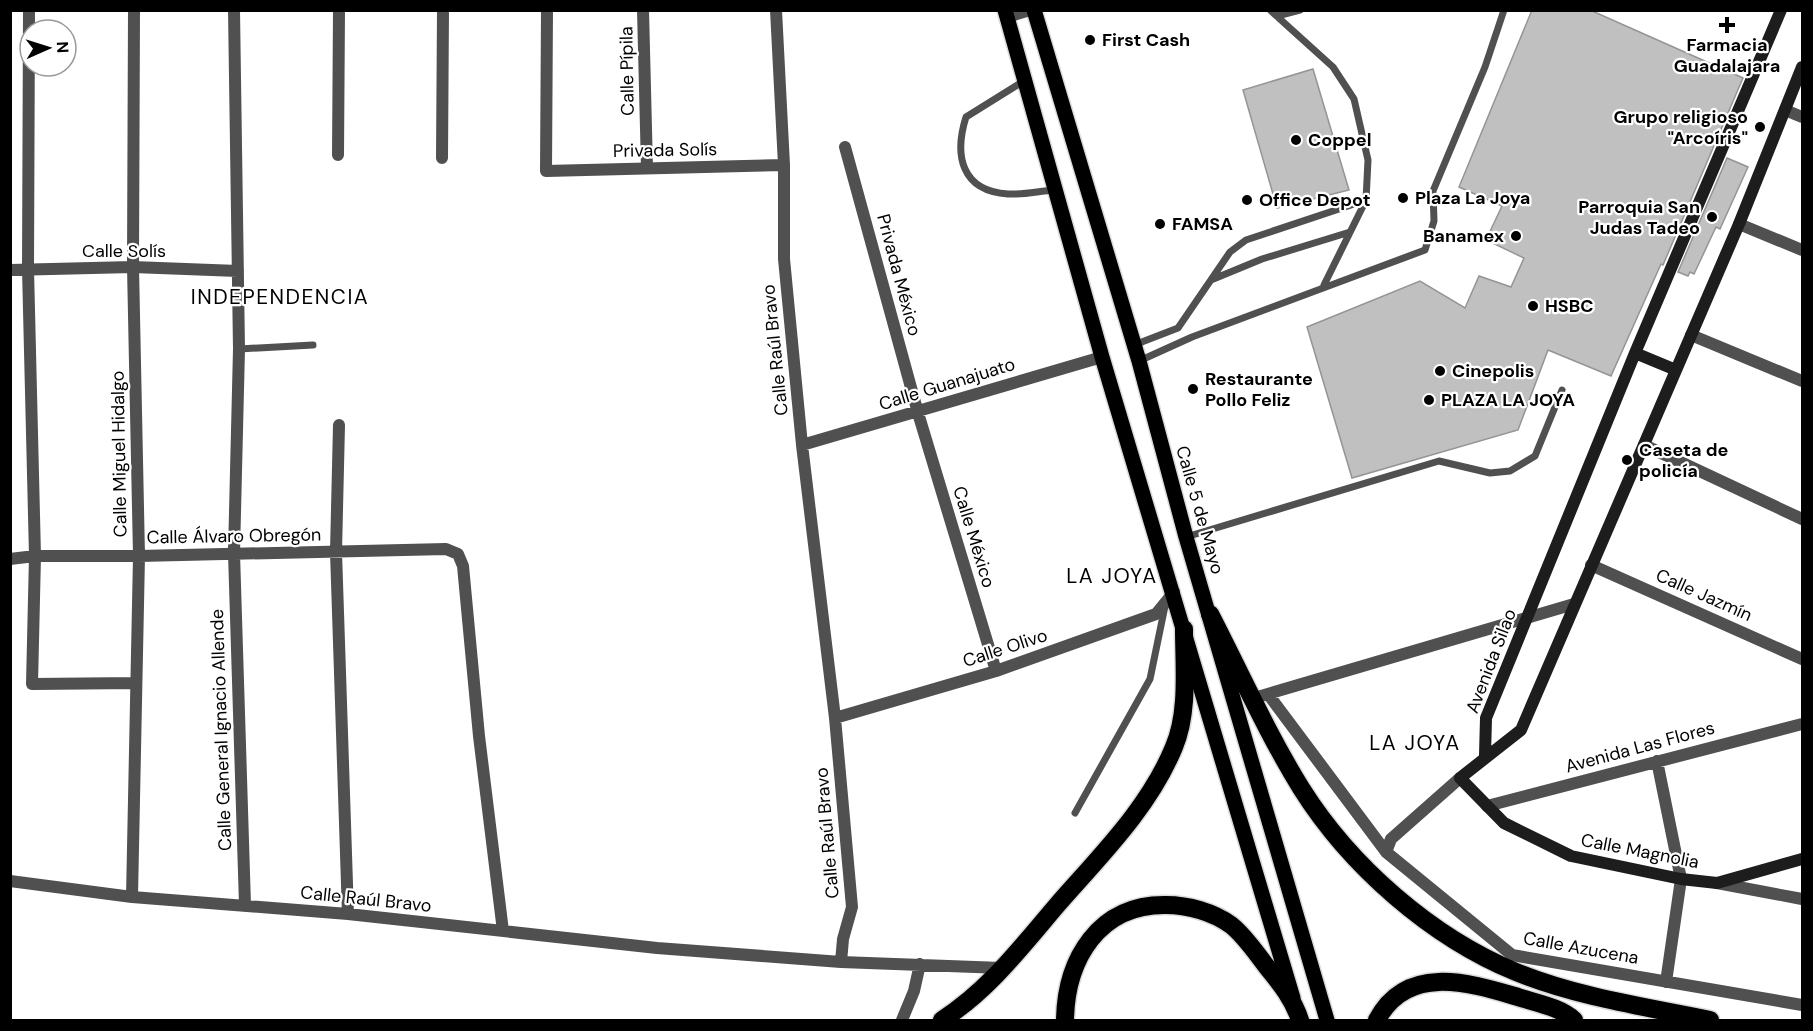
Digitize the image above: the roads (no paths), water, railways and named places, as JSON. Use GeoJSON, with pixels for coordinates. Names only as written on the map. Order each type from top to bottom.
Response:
{"type":"FeatureCollection","features":[{"type":"Feature","properties":{"kind":"highway"},"geometry":{"type":"LineString","coordinates":[[1210,614],[1261,696],[1301,788],[1327,825],[1359,860],[1433,925],[1474,953],[1517,973],[1605,998],[1710,1020]]}},
{"type":"Feature","properties":{"kind":"highway"},"geometry":{"type":"LineString","coordinates":[[942,1020],[991,982],[1131,820],[1159,777],[1175,745],[1183,708],[1184,629]]}},
{"type":"Feature","properties":{"kind":"highway"},"geometry":{"type":"LineString","coordinates":[[1065,1020],[1066,990],[1078,959],[1100,927],[1120,913],[1147,905],[1179,905],[1201,910],[1231,925],[1251,946],[1294,1002],[1300,1020]]}},
{"type":"Feature","properties":{"kind":"highway"},"geometry":{"type":"LineString","coordinates":[[1377,1020],[1395,998],[1416,986],[1441,981],[1467,982],[1535,1002],[1574,1020]]}},
{"type":"Feature","properties":{"kind":"main road","name":"Calle 5 de Mayo"},"geometry":{"type":"LineString","coordinates":[[1032,10],[1139,361],[1186,537],[1327,1020]]}},
{"type":"Feature","properties":{"kind":"main road"},"geometry":{"type":"LineString","coordinates":[[1006,14],[1170,598],[1184,629],[1294,1002]]}},
{"type":"Feature","properties":{"kind":"street"},"geometry":{"type":"LineString","coordinates":[[29,10],[28,269],[35,556],[32,684],[136,683]]}},
{"type":"Feature","properties":{"kind":"street","name":"Calle Miguel Hidalgo"},"geometry":{"type":"LineString","coordinates":[[132,897],[139,556],[133,267],[134,10]]}},
{"type":"Feature","properties":{"kind":"street","name":"Calle General Ignacio Allende"},"geometry":{"type":"LineString","coordinates":[[234,10],[238,271],[234,553],[244,905]]}},
{"type":"Feature","properties":{"kind":"street"},"geometry":{"type":"LineString","coordinates":[[338,155],[339,10]]}},
{"type":"Feature","properties":{"kind":"street"},"geometry":{"type":"LineString","coordinates":[[442,158],[443,10]]}},
{"type":"Feature","properties":{"kind":"street","name":"Privada Solís"},"geometry":{"type":"LineString","coordinates":[[547,10],[546,171],[784,165]]}},
{"type":"Feature","properties":{"kind":"street","name":"Calle Pípila"},"geometry":{"type":"LineString","coordinates":[[644,10],[647,168]]}},
{"type":"Feature","properties":{"kind":"street","name":"Calle Raúl Bravo"},"geometry":{"type":"LineString","coordinates":[[10,881],[132,897],[348,914],[657,948],[841,962],[843,939],[852,907],[835,718],[802,445],[784,259],[784,165],[776,10]]}},
{"type":"Feature","properties":{"kind":"street"},"geometry":{"type":"LineString","coordinates":[[1006,14],[1032,10]]}},
{"type":"Feature","properties":{"kind":"street","name":"Avenida Silao"},"geometry":{"type":"LineString","coordinates":[[1485,755],[1486,718],[1635,352],[1780,10]]}},
{"type":"Feature","properties":{"kind":"street"},"geometry":{"type":"LineString","coordinates":[[1386,852],[1391,839],[1485,755],[1521,730],[1739,224],[1803,67]]}},
{"type":"Feature","properties":{"kind":"street"},"geometry":{"type":"LineString","coordinates":[[1785,110],[1803,117]]}},
{"type":"Feature","properties":{"kind":"street","name":"Privada México"},"geometry":{"type":"LineString","coordinates":[[845,147],[918,413]]}},
{"type":"Feature","properties":{"kind":"street"},"geometry":{"type":"LineString","coordinates":[[1739,224],[1803,250]]}},
{"type":"Feature","properties":{"kind":"street","name":"Calle Solís"},"geometry":{"type":"LineString","coordinates":[[10,270],[133,267],[238,271]]}},
{"type":"Feature","properties":{"kind":"street"},"geometry":{"type":"LineString","coordinates":[[1691,335],[1803,381]]}},
{"type":"Feature","properties":{"kind":"street"},"geometry":{"type":"LineString","coordinates":[[1635,352],[1676,370]]}},
{"type":"Feature","properties":{"kind":"street","name":"Calle Guanajuato"},"geometry":{"type":"LineString","coordinates":[[802,445],[918,413],[1102,357]]}},
{"type":"Feature","properties":{"kind":"street","name":"Calle México"},"geometry":{"type":"LineString","coordinates":[[918,413],[996,671]]}},
{"type":"Feature","properties":{"kind":"street"},"geometry":{"type":"LineString","coordinates":[[339,425],[336,552],[348,914]]}},
{"type":"Feature","properties":{"kind":"street"},"geometry":{"type":"LineString","coordinates":[[1644,445],[1803,519]]}},
{"type":"Feature","properties":{"kind":"street","name":"Calle Álvaro Obregón"},"geometry":{"type":"LineString","coordinates":[[10,559],[35,556],[446,549],[458,554],[463,566],[479,736],[502,931]]}},
{"type":"Feature","properties":{"kind":"street","name":"Calle Jazmín"},"geometry":{"type":"LineString","coordinates":[[1591,565],[1803,659]]}},
{"type":"Feature","properties":{"kind":"street","name":"Calle Olivo"},"geometry":{"type":"LineString","coordinates":[[835,718],[996,671],[1156,614],[1170,598]]}},
{"type":"Feature","properties":{"kind":"street"},"geometry":{"type":"LineString","coordinates":[[1261,696],[1574,604]]}},
{"type":"Feature","properties":{"kind":"street","name":"Calle Azucena"},"geometry":{"type":"LineString","coordinates":[[1261,696],[1386,852],[1512,955],[1803,1005]]}},
{"type":"Feature","properties":{"kind":"street","name":"Avenida Las Flores"},"geometry":{"type":"LineString","coordinates":[[1487,806],[1657,760],[1803,724]]}},
{"type":"Feature","properties":{"kind":"street"},"geometry":{"type":"LineString","coordinates":[[1657,760],[1681,879],[1666,982]]}},
{"type":"Feature","properties":{"kind":"street","name":"Calle Magnolia"},"geometry":{"type":"LineString","coordinates":[[1460,778],[1504,823],[1571,856],[1681,879],[1803,898]]}},
{"type":"Feature","properties":{"kind":"street"},"geometry":{"type":"LineString","coordinates":[[1718,883],[1803,859]]}},
{"type":"Feature","properties":{"kind":"street"},"geometry":{"type":"LineString","coordinates":[[841,962],[1002,968]]}},
{"type":"Feature","properties":{"kind":"street"},"geometry":{"type":"LineString","coordinates":[[902,1020],[914,991],[920,964]]}},
{"type":"Feature","properties":{"kind":"lane"},"geometry":{"type":"LineString","coordinates":[[1270,10],[1333,67],[1354,99],[1368,160],[1366,200],[1324,285]]}},
{"type":"Feature","properties":{"kind":"lane"},"geometry":{"type":"LineString","coordinates":[[1277,16],[1300,10]]}},
{"type":"Feature","properties":{"kind":"lane"},"geometry":{"type":"LineString","coordinates":[[1139,361],[1192,337],[1324,285],[1425,250],[1434,221],[1433,191],[1485,67],[1504,10]]}},
{"type":"Feature","properties":{"kind":"lane"},"geometry":{"type":"LineString","coordinates":[[1024,81],[966,117],[960,136],[960,153],[964,171],[979,186],[1007,194],[1055,190]]}},
{"type":"Feature","properties":{"kind":"lane"},"geometry":{"type":"LineString","coordinates":[[1134,345],[1178,328],[1230,252],[1246,240],[1366,200]]}},
{"type":"Feature","properties":{"kind":"lane"},"geometry":{"type":"LineString","coordinates":[[1210,281],[1262,259],[1350,232]]}},
{"type":"Feature","properties":{"kind":"lane"},"geometry":{"type":"LineString","coordinates":[[238,349],[313,345]]}},
{"type":"Feature","properties":{"kind":"lane"},"geometry":{"type":"LineString","coordinates":[[1186,537],[1439,461],[1490,473],[1510,471],[1535,456],[1563,390]]}},
{"type":"Feature","properties":{"kind":"lane"},"geometry":{"type":"LineString","coordinates":[[1075,813],[1150,679],[1170,598]]}},
{"type":"Feature","properties":{"kind":"place","name":"Farmacia Guadalajara"},"geometry":{"type":"Point","coordinates":[1727,25]}},
{"type":"Feature","properties":{"kind":"place","name":"First Cash"},"geometry":{"type":"Point","coordinates":[1090,40]}},
{"type":"Feature","properties":{"kind":"place","name":"Grupo religioso \"Arcoíris\""},"geometry":{"type":"Point","coordinates":[1760,127]}},
{"type":"Feature","properties":{"kind":"place","name":"Coppel"},"geometry":{"type":"Point","coordinates":[1296,140]}},
{"type":"Feature","properties":{"kind":"place","name":"Plaza La Joya"},"geometry":{"type":"Point","coordinates":[1403,198]}},
{"type":"Feature","properties":{"kind":"place","name":"Office Depot"},"geometry":{"type":"Point","coordinates":[1247,200]}},
{"type":"Feature","properties":{"kind":"place","name":"Parroquia San Judas Tadeo"},"geometry":{"type":"Point","coordinates":[1712,217]}},
{"type":"Feature","properties":{"kind":"place","name":"FAMSA"},"geometry":{"type":"Point","coordinates":[1160,224]}},
{"type":"Feature","properties":{"kind":"place","name":"Banamex"},"geometry":{"type":"Point","coordinates":[1516,236]}},
{"type":"Feature","properties":{"kind":"place","name":"HSBC"},"geometry":{"type":"Point","coordinates":[1533,306]}},
{"type":"Feature","properties":{"kind":"place","name":"Cinepolis"},"geometry":{"type":"Point","coordinates":[1440,371]}},
{"type":"Feature","properties":{"kind":"place","name":"Restaurante Pollo Feliz"},"geometry":{"type":"Point","coordinates":[1193,389]}},
{"type":"Feature","properties":{"kind":"place","name":"PLAZA LA JOYA"},"geometry":{"type":"Point","coordinates":[1429,400]}},
{"type":"Feature","properties":{"kind":"place","name":"Caseta de policía"},"geometry":{"type":"Point","coordinates":[1627,460]}},
{"type":"Feature","properties":{"kind":"district","name":"INDEPENDENCIA"},"geometry":{"type":"Point","coordinates":[280,297]}},
{"type":"Feature","properties":{"kind":"district","name":"LA JOYA"},"geometry":{"type":"Point","coordinates":[1112,576]}},
{"type":"Feature","properties":{"kind":"district","name":"LA JOYA"},"geometry":{"type":"Point","coordinates":[1415,743]}}]}
